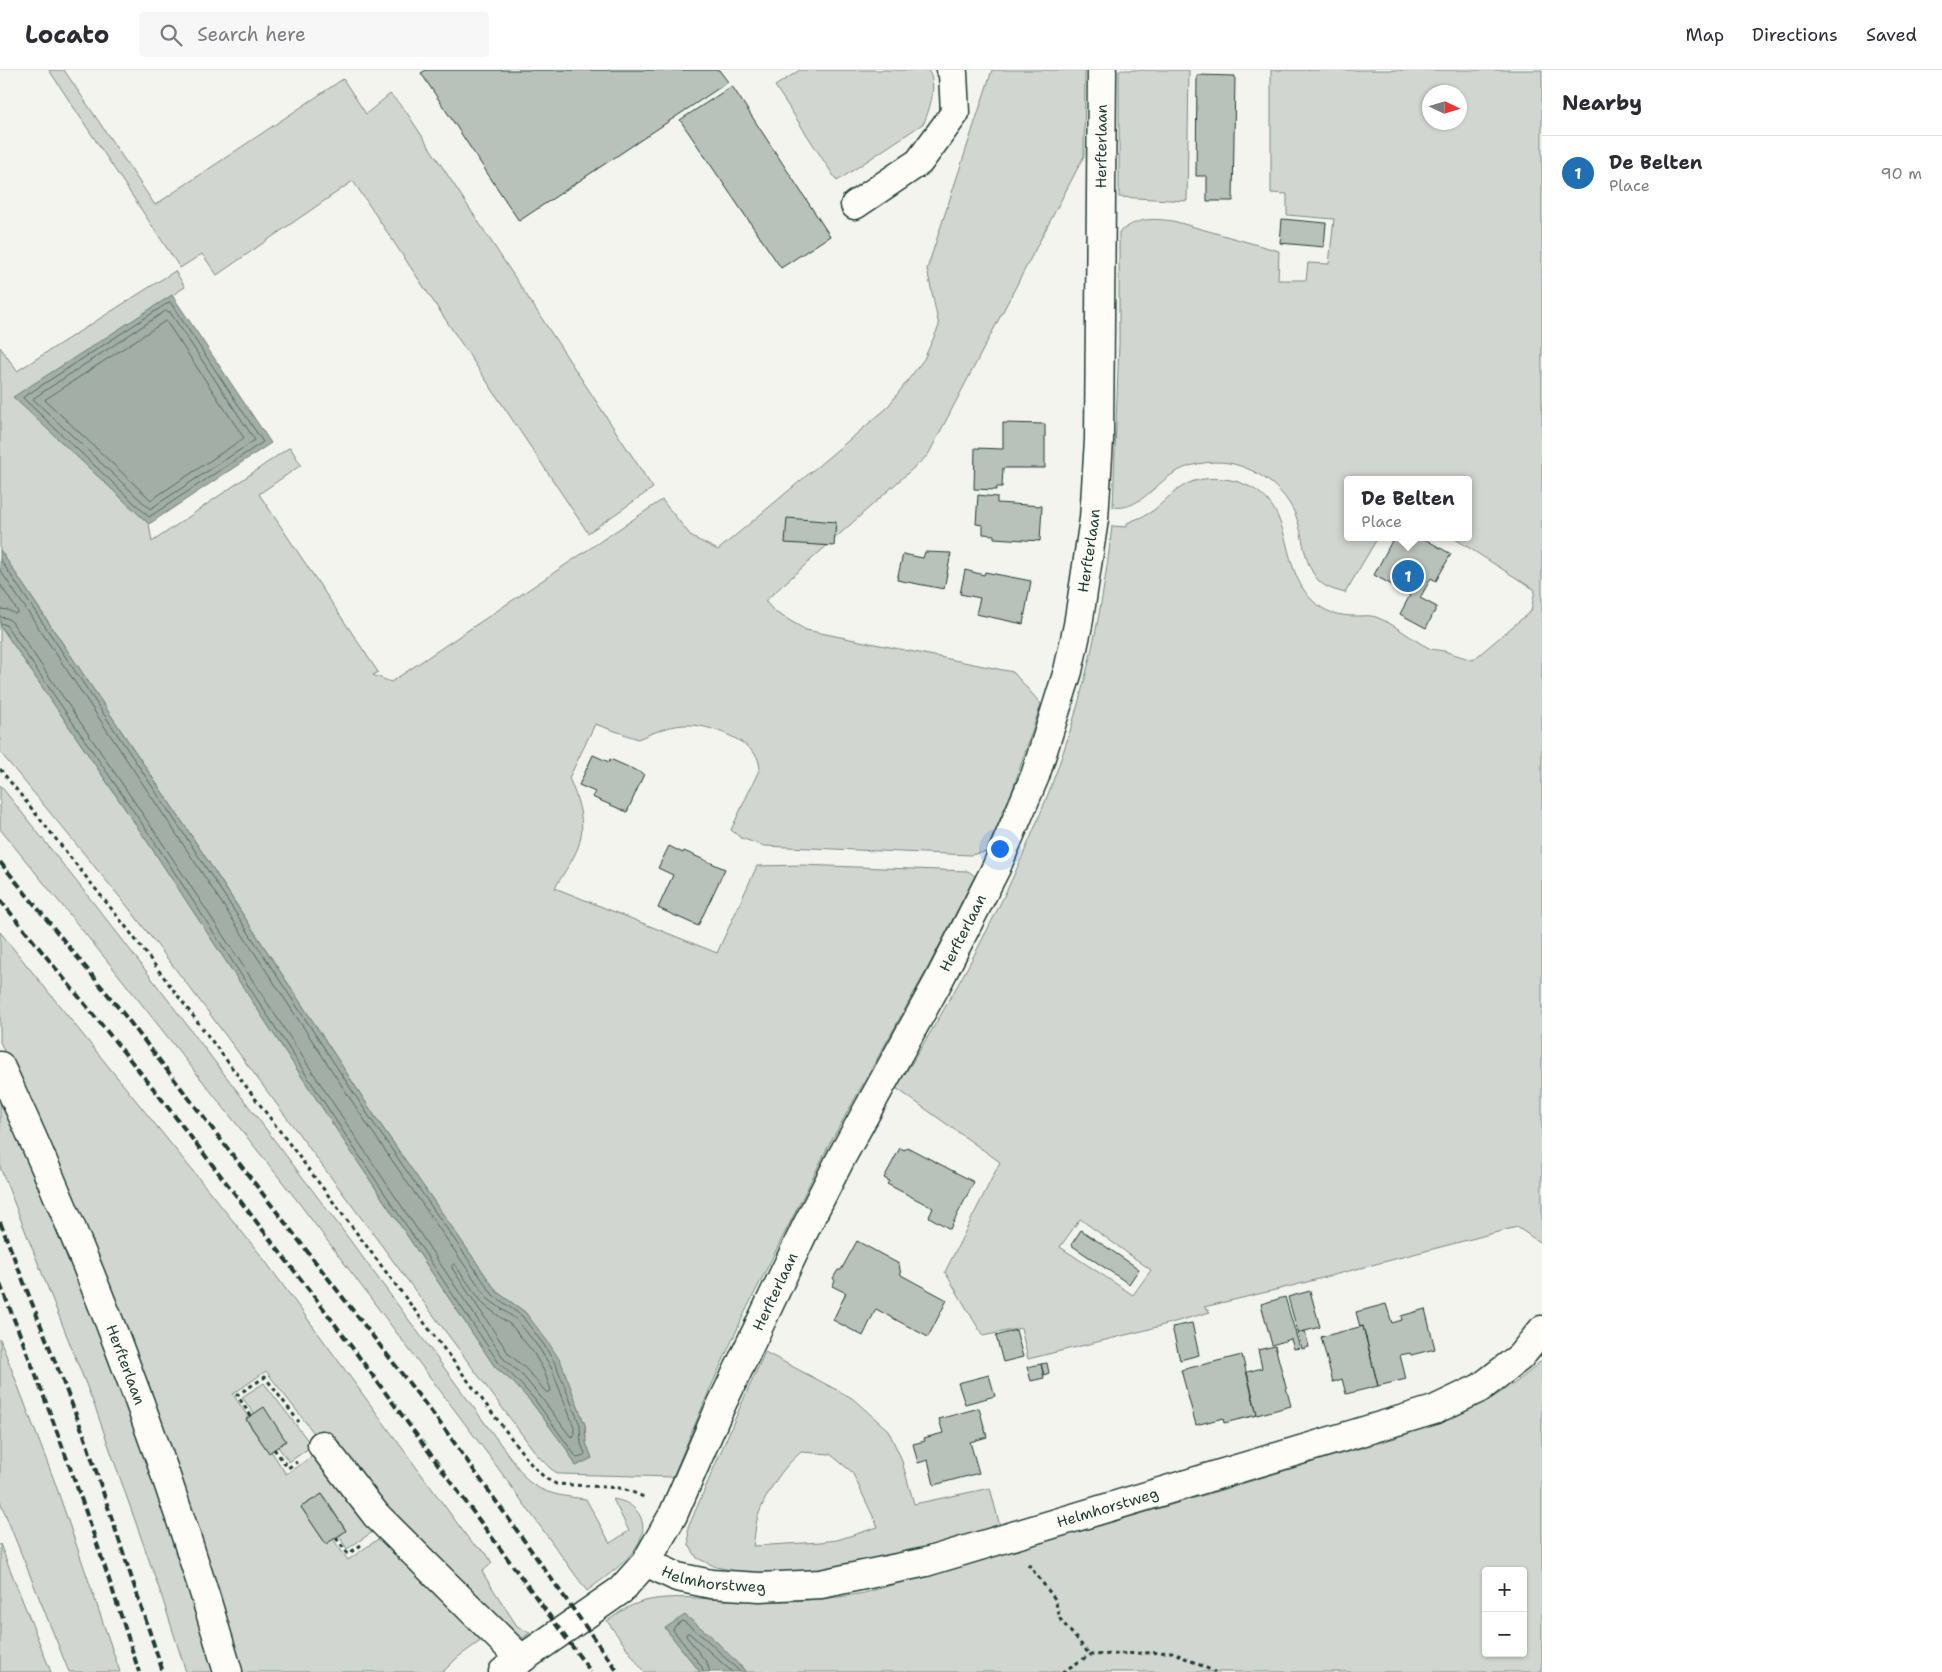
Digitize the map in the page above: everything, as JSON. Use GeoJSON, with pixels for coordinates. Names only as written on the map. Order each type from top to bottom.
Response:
{"type":"FeatureCollection","features":[{"type":"Feature","properties":{"kind":"street"},"geometry":{"type":"LineString","coordinates":[[856,206],[919,162],[955,112],[953,73],[951,70]]}},
{"type":"Feature","properties":{"kind":"street","name":"Herfterlaan"},"geometry":{"type":"LineString","coordinates":[[512,1665],[621,1590],[646,1562],[673,1515],[717,1414],[806,1227],[841,1158],[938,982],[996,868],[1028,793],[1054,721],[1068,671],[1078,625],[1094,519],[1099,440],[1102,70]]}},
{"type":"Feature","properties":{"kind":"street","name":"Herfterlaan"},"geometry":{"type":"LineString","coordinates":[[0,1066],[62,1205],[137,1394],[196,1566],[228,1672]]}},
{"type":"Feature","properties":{"kind":"street","name":"Helmhorstweg"},"geometry":{"type":"LineString","coordinates":[[646,1562],[677,1577],[711,1584],[760,1587],[821,1584],[926,1562],[1434,1410],[1480,1388],[1520,1357],[1542,1330]]}},
{"type":"Feature","properties":{"kind":"street"},"geometry":{"type":"LineString","coordinates":[[322,1445],[376,1515],[512,1665]]}},
{"type":"Feature","properties":{"kind":"path"},"geometry":{"type":"LineString","coordinates":[[0,769],[132,935],[530,1463],[545,1478],[556,1484],[619,1488],[648,1499],[673,1515]]}},
{"type":"Feature","properties":{"kind":"path"},"geometry":{"type":"LineString","coordinates":[[251,1416],[237,1395],[265,1377],[313,1440],[322,1445]]}},
{"type":"Feature","properties":{"kind":"path"},"geometry":{"type":"LineString","coordinates":[[274,1449],[285,1464]]}},
{"type":"Feature","properties":{"kind":"path"},"geometry":{"type":"LineString","coordinates":[[336,1538],[345,1550]]}},
{"type":"Feature","properties":{"kind":"path"},"geometry":{"type":"LineString","coordinates":[[998,1540],[1015,1549],[1033,1570],[1055,1599],[1060,1619],[1090,1655]]}},
{"type":"Feature","properties":{"kind":"path"},"geometry":{"type":"LineString","coordinates":[[1062,1672],[1090,1655],[1172,1652],[1215,1672]]}},
{"type":"Feature","properties":{"kind":"shaded area"},"geometry":{"type":"Polygon","coordinates":[[[49,70],[64,70],[155,205],[343,79],[366,114],[390,94],[405,110],[653,488],[588,533],[353,181],[217,275],[202,254],[180,268],[49,70]]]}},
{"type":"Feature","properties":{"kind":"shaded area"},"geometry":{"type":"Polygon","coordinates":[[[800,70],[928,70],[933,89],[931,103],[924,123],[837,181],[775,86],[800,70]]]}},
{"type":"Feature","properties":{"kind":"shaded area"},"geometry":{"type":"Polygon","coordinates":[[[992,70],[1085,70],[1084,156],[928,455],[765,601],[775,612],[806,630],[1013,672],[1041,704],[1013,789],[986,852],[970,855],[764,846],[741,838],[731,830],[760,768],[757,757],[749,748],[717,730],[699,726],[684,725],[670,727],[638,739],[595,724],[569,778],[580,812],[581,838],[573,857],[555,888],[717,953],[757,866],[801,865],[968,871],[975,876],[924,975],[829,1145],[745,1312],[673,1477],[559,1474],[538,1456],[128,907],[0,752],[0,625],[149,844],[495,1367],[514,1383],[532,1403],[568,1451],[576,1466],[592,1458],[586,1443],[585,1425],[571,1391],[525,1312],[497,1292],[378,1121],[185,826],[0,550],[0,347],[17,371],[175,271],[185,287],[14,397],[149,524],[152,542],[290,447],[301,465],[259,494],[378,672],[373,675],[391,682],[662,500],[692,537],[718,550],[886,409],[924,359],[939,326],[927,269],[992,70]]]}},
{"type":"Feature","properties":{"kind":"shaded area"},"geometry":{"type":"Polygon","coordinates":[[[1119,70],[1189,70],[1187,201],[1119,197],[1119,70]]]}},
{"type":"Feature","properties":{"kind":"shaded area"},"geometry":{"type":"Polygon","coordinates":[[[1271,70],[1542,70],[1542,1244],[1517,1227],[1204,1307],[1210,1312],[1028,1359],[1021,1328],[983,1336],[945,1272],[1000,1162],[896,1088],[978,948],[1030,839],[1058,769],[1079,701],[1096,631],[1112,526],[1127,527],[1127,523],[1151,512],[1177,490],[1194,481],[1210,478],[1235,481],[1255,490],[1269,502],[1278,517],[1293,568],[1301,585],[1312,600],[1327,611],[1344,615],[1376,617],[1429,648],[1473,660],[1531,611],[1535,590],[1458,541],[1472,541],[1472,476],[1344,476],[1344,541],[1376,541],[1345,593],[1324,585],[1313,574],[1307,560],[1298,522],[1288,501],[1262,476],[1240,466],[1214,462],[1184,468],[1164,480],[1137,502],[1122,507],[1113,507],[1119,343],[1119,232],[1144,220],[1173,221],[1279,251],[1278,280],[1306,280],[1308,263],[1329,264],[1334,219],[1287,215],[1287,194],[1271,193],[1271,70]],[[1080,1219],[1060,1247],[1133,1295],[1151,1270],[1080,1219]]]}},
{"type":"Feature","properties":{"kind":"shaded area"},"geometry":{"type":"Polygon","coordinates":[[[0,785],[118,934],[341,1228],[527,1480],[548,1492],[586,1499],[610,1543],[629,1531],[613,1499],[628,1504],[639,1514],[643,1526],[636,1548],[617,1568],[587,1591],[490,1457],[296,1199],[0,829],[0,785]]]}},
{"type":"Feature","properties":{"kind":"shaded area"},"geometry":{"type":"Polygon","coordinates":[[[0,932],[263,1258],[471,1542],[486,1553],[492,1563],[482,1572],[517,1626],[530,1633],[523,1638],[500,1625],[317,1437],[266,1371],[233,1394],[249,1418],[246,1420],[269,1452],[271,1451],[286,1474],[317,1453],[377,1529],[347,1549],[339,1536],[346,1530],[322,1494],[301,1507],[326,1544],[333,1539],[348,1560],[384,1535],[486,1637],[458,1657],[443,1672],[240,1672],[65,1186],[0,1042],[0,932]]]}},
{"type":"Feature","properties":{"kind":"shaded area"},"geometry":{"type":"Polygon","coordinates":[[[0,1092],[110,1348],[218,1672],[186,1672],[161,1594],[95,1407],[0,1167],[0,1092]]]}},
{"type":"Feature","properties":{"kind":"shaded area"},"geometry":{"type":"Polygon","coordinates":[[[0,1339],[54,1480],[120,1672],[69,1672],[0,1501],[0,1339]]]}},
{"type":"Feature","properties":{"kind":"shaded area"},"geometry":{"type":"Polygon","coordinates":[[[765,1352],[852,1398],[888,1430],[901,1458],[914,1504],[990,1488],[1001,1530],[884,1563],[804,1572],[745,1573],[716,1567],[697,1558],[689,1545],[688,1528],[765,1352]],[[801,1452],[788,1465],[771,1489],[762,1507],[757,1520],[753,1546],[837,1540],[878,1527],[852,1472],[830,1454],[801,1452]]]}},
{"type":"Feature","properties":{"kind":"shaded area"},"geometry":{"type":"Polygon","coordinates":[[[1542,1360],[1542,1672],[746,1672],[741,1666],[665,1628],[700,1672],[644,1672],[607,1621],[633,1605],[660,1598],[778,1601],[821,1599],[864,1593],[1398,1437],[1461,1413],[1491,1398],[1518,1381],[1542,1360]]]}},
{"type":"Feature","properties":{"kind":"shaded area"},"geometry":{"type":"Polygon","coordinates":[[[264,1383],[312,1446],[289,1462],[242,1397],[264,1383]]]}},
{"type":"Feature","properties":{"kind":"shaded area"},"geometry":{"type":"Polygon","coordinates":[[[0,1544],[51,1672],[0,1672],[0,1544]]]}},
{"type":"Feature","properties":{"kind":"water"},"geometry":{"type":"Polygon","coordinates":[[[172,295],[271,443],[149,524],[13,397],[172,295]]]}},
{"type":"Feature","properties":{"kind":"water"},"geometry":{"type":"Polygon","coordinates":[[[0,550],[185,826],[378,1121],[497,1292],[525,1312],[548,1342],[561,1362],[585,1425],[586,1443],[592,1458],[576,1466],[568,1451],[532,1403],[514,1383],[495,1367],[149,844],[0,625],[0,550]]]}},
{"type":"Feature","properties":{"kind":"water"},"geometry":{"type":"Polygon","coordinates":[[[685,1615],[711,1636],[746,1672],[700,1672],[665,1628],[685,1615]]]}},
{"type":"Feature","properties":{"kind":"building"},"geometry":{"type":"Polygon","coordinates":[[[426,70],[719,70],[728,82],[519,221],[421,73],[426,70]]]}},
{"type":"Feature","properties":{"kind":"building"},"geometry":{"type":"Polygon","coordinates":[[[1197,75],[1235,76],[1233,201],[1207,201],[1207,176],[1196,176],[1197,75]]]}},
{"type":"Feature","properties":{"kind":"building"},"geometry":{"type":"Polygon","coordinates":[[[732,86],[830,236],[781,268],[680,120],[732,86]]]}},
{"type":"Feature","properties":{"kind":"building"},"geometry":{"type":"Polygon","coordinates":[[[1282,219],[1326,223],[1324,247],[1280,243],[1282,219]]]}},
{"type":"Feature","properties":{"kind":"building"},"geometry":{"type":"Polygon","coordinates":[[[1003,423],[1045,424],[1045,468],[1003,468],[1002,487],[997,487],[996,490],[974,489],[975,448],[1003,449],[1003,423]]]}},
{"type":"Feature","properties":{"kind":"building"},"geometry":{"type":"Polygon","coordinates":[[[978,495],[997,497],[997,503],[1042,506],[1040,541],[994,538],[994,535],[983,534],[983,525],[976,524],[978,495]]]}},
{"type":"Feature","properties":{"kind":"building"},"geometry":{"type":"Polygon","coordinates":[[[787,518],[836,522],[834,546],[785,543],[787,518]]]}},
{"type":"Feature","properties":{"kind":"building"},"geometry":{"type":"Polygon","coordinates":[[[1392,541],[1428,541],[1451,554],[1436,581],[1431,578],[1420,598],[1437,607],[1426,628],[1400,614],[1410,595],[1374,575],[1392,541]]]}},
{"type":"Feature","properties":{"kind":"building"},"geometry":{"type":"Polygon","coordinates":[[[925,552],[951,553],[944,589],[897,580],[903,554],[923,558],[925,552]]]}},
{"type":"Feature","properties":{"kind":"building"},"geometry":{"type":"Polygon","coordinates":[[[965,570],[984,575],[985,572],[1031,581],[1023,624],[976,614],[980,598],[960,594],[965,570]]]}},
{"type":"Feature","properties":{"kind":"building"},"geometry":{"type":"Polygon","coordinates":[[[593,755],[609,762],[610,759],[644,774],[627,812],[592,797],[595,792],[579,785],[593,755]]]}},
{"type":"Feature","properties":{"kind":"building"},"geometry":{"type":"Polygon","coordinates":[[[669,846],[725,869],[698,926],[658,908],[673,875],[658,868],[669,846]]]}},
{"type":"Feature","properties":{"kind":"building"},"geometry":{"type":"Polygon","coordinates":[[[907,1147],[974,1182],[950,1229],[929,1217],[933,1208],[887,1184],[889,1181],[884,1178],[900,1148],[905,1150],[907,1147]]]}},
{"type":"Feature","properties":{"kind":"building"},"geometry":{"type":"Polygon","coordinates":[[[1081,1230],[1139,1269],[1129,1284],[1071,1245],[1081,1230]]]}},
{"type":"Feature","properties":{"kind":"building"},"geometry":{"type":"Polygon","coordinates":[[[857,1241],[899,1264],[901,1275],[947,1300],[928,1337],[876,1309],[863,1336],[833,1320],[846,1293],[832,1286],[835,1281],[833,1278],[838,1270],[841,1270],[857,1241]]]}},
{"type":"Feature","properties":{"kind":"building"},"geometry":{"type":"Polygon","coordinates":[[[1310,1291],[1320,1327],[1298,1333],[1288,1297],[1310,1291]]]}},
{"type":"Feature","properties":{"kind":"building"},"geometry":{"type":"Polygon","coordinates":[[[1285,1297],[1300,1348],[1294,1349],[1291,1339],[1272,1345],[1261,1304],[1285,1297]]]}},
{"type":"Feature","properties":{"kind":"building"},"geometry":{"type":"Polygon","coordinates":[[[1386,1304],[1392,1323],[1402,1320],[1401,1316],[1425,1309],[1435,1349],[1411,1355],[1410,1353],[1400,1355],[1406,1379],[1378,1386],[1363,1326],[1360,1327],[1356,1312],[1386,1304]]]}},
{"type":"Feature","properties":{"kind":"building"},"geometry":{"type":"Polygon","coordinates":[[[1192,1323],[1199,1355],[1180,1360],[1172,1327],[1192,1323]]]}},
{"type":"Feature","properties":{"kind":"building"},"geometry":{"type":"Polygon","coordinates":[[[1363,1326],[1378,1386],[1346,1394],[1342,1379],[1333,1382],[1321,1337],[1363,1326]]]}},
{"type":"Feature","properties":{"kind":"building"},"geometry":{"type":"Polygon","coordinates":[[[1016,1330],[1023,1357],[1003,1362],[996,1336],[1016,1330]]]}},
{"type":"Feature","properties":{"kind":"building"},"geometry":{"type":"Polygon","coordinates":[[[1305,1331],[1309,1347],[1302,1349],[1298,1333],[1305,1331]]]}},
{"type":"Feature","properties":{"kind":"building"},"geometry":{"type":"Polygon","coordinates":[[[1275,1346],[1291,1406],[1257,1415],[1247,1372],[1262,1368],[1258,1350],[1275,1346]]]}},
{"type":"Feature","properties":{"kind":"building"},"geometry":{"type":"Polygon","coordinates":[[[1242,1355],[1257,1415],[1224,1423],[1223,1418],[1196,1425],[1181,1370],[1242,1355]]]}},
{"type":"Feature","properties":{"kind":"building"},"geometry":{"type":"Polygon","coordinates":[[[1047,1363],[1049,1373],[1044,1375],[1041,1364],[1047,1363]]]}},
{"type":"Feature","properties":{"kind":"building"},"geometry":{"type":"Polygon","coordinates":[[[1041,1364],[1044,1378],[1031,1381],[1027,1367],[1041,1364]]]}},
{"type":"Feature","properties":{"kind":"building"},"geometry":{"type":"Polygon","coordinates":[[[989,1375],[995,1396],[965,1404],[958,1383],[989,1375]]]}},
{"type":"Feature","properties":{"kind":"building"},"geometry":{"type":"Polygon","coordinates":[[[264,1407],[286,1441],[269,1453],[246,1419],[264,1407]]]}},
{"type":"Feature","properties":{"kind":"building"},"geometry":{"type":"Polygon","coordinates":[[[979,1408],[987,1437],[970,1442],[979,1473],[934,1485],[928,1460],[918,1463],[913,1444],[925,1441],[924,1438],[943,1433],[939,1419],[979,1408]]]}},
{"type":"Feature","properties":{"kind":"building"},"geometry":{"type":"Polygon","coordinates":[[[322,1494],[346,1531],[326,1544],[301,1507],[322,1494]]]}},
{"type":"Feature","properties":{"kind":"railway"},"geometry":{"type":"LineString","coordinates":[[0,862],[126,1017],[443,1427],[618,1672]]}},
{"type":"Feature","properties":{"kind":"railway"},"geometry":{"type":"LineString","coordinates":[[0,900],[153,1088],[323,1308],[591,1672]]}},
{"type":"Feature","properties":{"kind":"railway"},"geometry":{"type":"LineString","coordinates":[[0,1222],[84,1435],[163,1672]]}},
{"type":"Feature","properties":{"kind":"railway"},"geometry":{"type":"LineString","coordinates":[[0,1284],[73,1476],[139,1672]]}},
{"type":"Feature","properties":{"kind":"place","name":"De Belten"},"geometry":{"type":"Point","coordinates":[1408,576]}}]}
